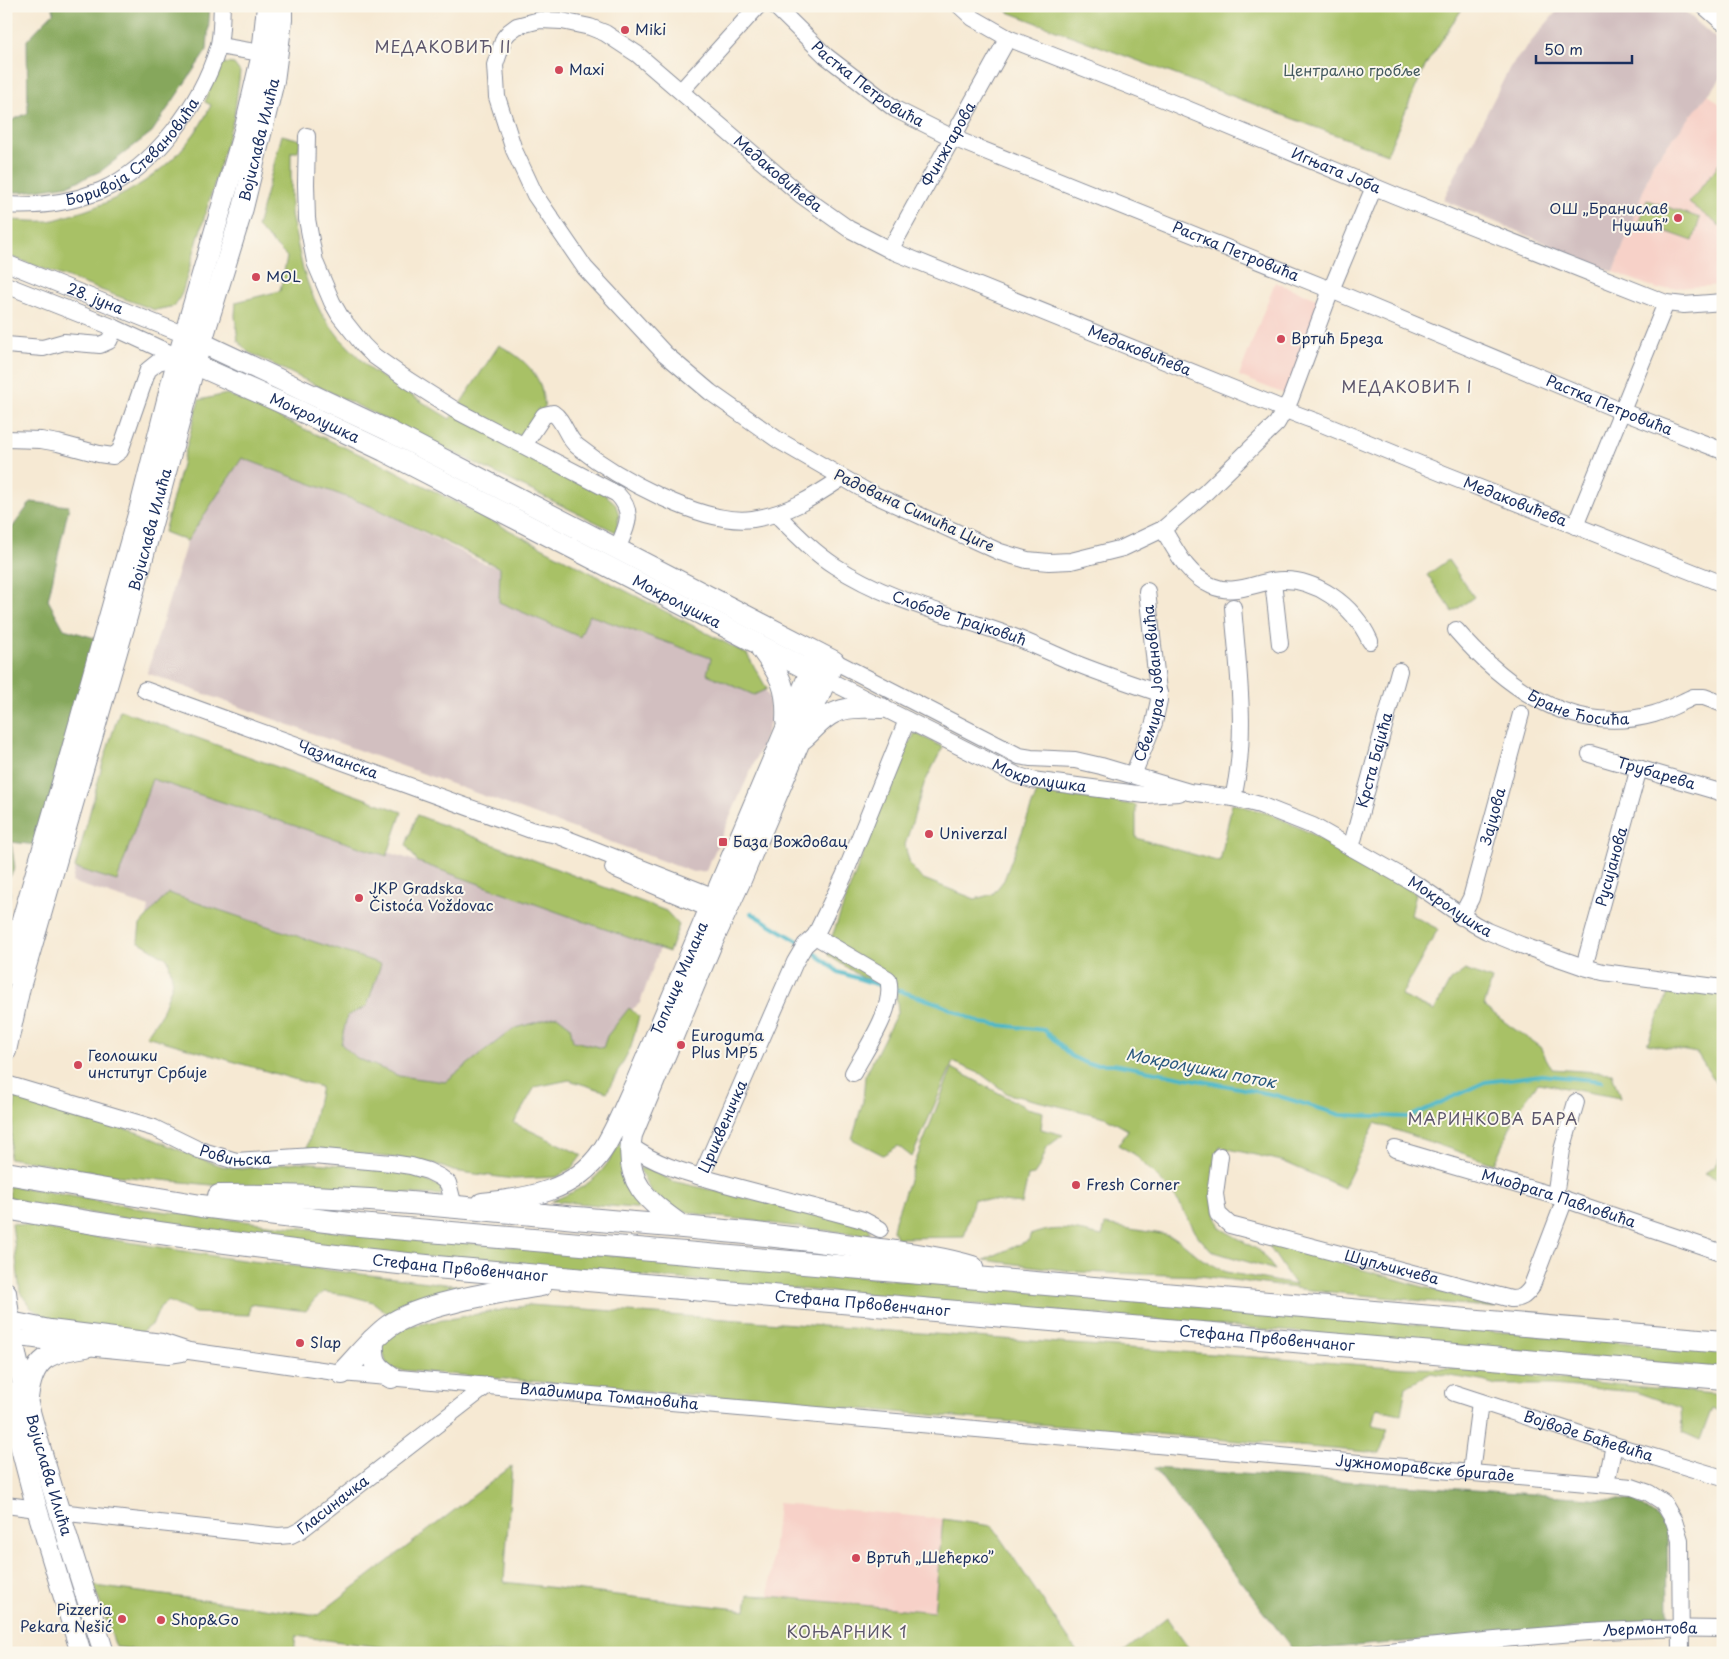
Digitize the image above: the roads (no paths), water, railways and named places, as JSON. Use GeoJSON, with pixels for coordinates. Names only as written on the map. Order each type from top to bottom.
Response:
{"type":"FeatureCollection","features":[{"type":"Feature","properties":{"kind":"highway"},"geometry":{"type":"LineString","coordinates":[[6,1173],[202,1206],[368,1226],[1723,1342]]}},
{"type":"Feature","properties":{"kind":"highway"},"geometry":{"type":"LineString","coordinates":[[150,1198],[284,1196],[454,1206],[684,1227],[806,1239],[921,1256],[962,1264],[1021,1282]]}},
{"type":"Feature","properties":{"kind":"highway","name":"Стефана Првовенчаног"},"geometry":{"type":"LineString","coordinates":[[6,1208],[171,1236],[297,1253],[573,1280],[1723,1378]]}},
{"type":"Feature","properties":{"kind":"highway"},"geometry":{"type":"LineString","coordinates":[[342,1373],[388,1326],[407,1317],[434,1308],[514,1289],[573,1280]]}},
{"type":"Feature","properties":{"kind":"highway"},"geometry":{"type":"LineString","coordinates":[[373,1340],[373,1359],[376,1365],[392,1377]]}},
{"type":"Feature","properties":{"kind":"main road","name":"Војислава Илића"},"geometry":{"type":"LineString","coordinates":[[6,1051],[20,987],[187,361],[243,208],[266,117],[270,55],[266,6]]}},
{"type":"Feature","properties":{"kind":"main road","name":"Војислава Илића"},"geometry":{"type":"LineString","coordinates":[[270,55],[282,6]]}},
{"type":"Feature","properties":{"kind":"main road"},"geometry":{"type":"LineString","coordinates":[[1707,6],[1723,20]]}},
{"type":"Feature","properties":{"kind":"main road","name":"Мокролушка"},"geometry":{"type":"LineString","coordinates":[[194,339],[389,432],[826,657]]}},
{"type":"Feature","properties":{"kind":"main road","name":"Мокролушка"},"geometry":{"type":"LineString","coordinates":[[187,361],[302,412],[400,459],[818,676]]}},
{"type":"Feature","properties":{"kind":"main road","name":"Војислава Илића"},"geometry":{"type":"LineString","coordinates":[[6,975],[71,752],[146,515]]}},
{"type":"Feature","properties":{"kind":"main road"},"geometry":{"type":"LineString","coordinates":[[758,646],[784,686],[787,705],[786,726]]}},
{"type":"Feature","properties":{"kind":"main road","name":"Топлице Милана"},"geometry":{"type":"LineString","coordinates":[[719,906],[799,742],[818,676],[826,657]]}},
{"type":"Feature","properties":{"kind":"main road","name":"Топлице Милана"},"geometry":{"type":"LineString","coordinates":[[684,1227],[657,1208],[641,1191],[633,1176],[630,1159],[631,1146],[644,1085],[719,906],[786,726],[818,676]]}},
{"type":"Feature","properties":{"kind":"main road"},"geometry":{"type":"LineString","coordinates":[[799,742],[818,724],[834,713],[846,709],[882,708]]}},
{"type":"Feature","properties":{"kind":"main road","name":"Топлице Милана"},"geometry":{"type":"LineString","coordinates":[[454,1206],[522,1198],[566,1184],[577,1177],[587,1169],[603,1149],[644,1085]]}},
{"type":"Feature","properties":{"kind":"main road","name":"Војислава Илића"},"geometry":{"type":"LineString","coordinates":[[6,1292],[9,1328],[27,1405],[104,1653]]}},
{"type":"Feature","properties":{"kind":"main road"},"geometry":{"type":"LineString","coordinates":[[27,1405],[33,1373],[43,1360],[62,1351],[86,1347]]}},
{"type":"Feature","properties":{"kind":"main road","name":"Војислава Илића"},"geometry":{"type":"LineString","coordinates":[[7,1394],[37,1509],[81,1653]]}},
{"type":"Feature","properties":{"kind":"street","name":"Боривоја Стевановића"},"geometry":{"type":"LineString","coordinates":[[6,205],[44,204],[80,197],[100,190],[134,170],[161,145],[188,112],[206,80],[219,46],[222,6]]}},
{"type":"Feature","properties":{"kind":"street"},"geometry":{"type":"LineString","coordinates":[[681,91],[758,6]]}},
{"type":"Feature","properties":{"kind":"street","name":"Растка Петровића"},"geometry":{"type":"LineString","coordinates":[[775,6],[826,56],[895,109],[953,138],[1331,290],[1621,411],[1723,451]]}},
{"type":"Feature","properties":{"kind":"street","name":"Игњата Јоба"},"geometry":{"type":"LineString","coordinates":[[960,6],[973,18],[1008,38],[1666,303],[1684,305],[1723,302]]}},
{"type":"Feature","properties":{"kind":"street","name":"Радована Симића Циге"},"geometry":{"type":"LineString","coordinates":[[605,33],[590,27],[562,21],[533,21],[524,23],[509,32],[500,48],[495,65],[497,97],[517,157],[535,195],[585,268],[665,354],[710,392],[778,440],[866,491],[1000,552],[1027,560],[1056,562],[1091,557],[1123,548],[1163,529],[1224,476],[1278,423],[1285,410],[1331,290],[1374,187]]}},
{"type":"Feature","properties":{"kind":"street","name":"Медаковићева"},"geometry":{"type":"LineString","coordinates":[[605,33],[637,54],[801,195],[849,229],[890,250],[1285,410],[1723,584]]}},
{"type":"Feature","properties":{"kind":"street","name":"Финжгарова"},"geometry":{"type":"LineString","coordinates":[[890,250],[1008,38]]}},
{"type":"Feature","properties":{"kind":"street"},"geometry":{"type":"LineString","coordinates":[[219,46],[270,55]]}},
{"type":"Feature","properties":{"kind":"street"},"geometry":{"type":"LineString","coordinates":[[307,136],[306,184],[312,252],[318,271],[340,316],[374,356],[408,380],[476,422],[614,491],[627,507],[628,520],[627,528],[617,549]]}},
{"type":"Feature","properties":{"kind":"street","name":"28. јуна"},"geometry":{"type":"LineString","coordinates":[[6,263],[194,339]]}},
{"type":"Feature","properties":{"kind":"street","name":"28. јуна"},"geometry":{"type":"LineString","coordinates":[[6,285],[115,328],[187,361]]}},
{"type":"Feature","properties":{"kind":"street"},"geometry":{"type":"LineString","coordinates":[[1575,526],[1666,303]]}},
{"type":"Feature","properties":{"kind":"street"},"geometry":{"type":"LineString","coordinates":[[6,345],[43,348],[64,342],[72,342],[100,345],[109,341],[115,328]]}},
{"type":"Feature","properties":{"kind":"street"},"geometry":{"type":"LineString","coordinates":[[6,439],[41,440],[113,456],[120,451],[148,370],[158,362],[187,361]]}},
{"type":"Feature","properties":{"kind":"street"},"geometry":{"type":"LineString","coordinates":[[524,445],[544,415],[553,413],[558,417],[569,439],[600,462],[673,502],[722,518],[752,519],[776,514],[810,500],[842,478]]}},
{"type":"Feature","properties":{"kind":"street","name":"Слободе Трајковић"},"geometry":{"type":"LineString","coordinates":[[776,514],[817,553],[835,566],[878,590],[913,604],[1015,637],[1117,679],[1159,693]]}},
{"type":"Feature","properties":{"kind":"street"},"geometry":{"type":"LineString","coordinates":[[1163,529],[1189,570],[1212,586],[1221,589],[1243,588],[1273,581],[1302,582],[1343,603],[1353,613],[1370,642]]}},
{"type":"Feature","properties":{"kind":"street"},"geometry":{"type":"LineString","coordinates":[[1273,581],[1280,644]]}},
{"type":"Feature","properties":{"kind":"street","name":"Свемира Јовановића"},"geometry":{"type":"LineString","coordinates":[[1134,775],[1158,708],[1159,693],[1147,591]]}},
{"type":"Feature","properties":{"kind":"street"},"geometry":{"type":"LineString","coordinates":[[1233,606],[1242,716],[1233,798]]}},
{"type":"Feature","properties":{"kind":"street","name":"Бране Ћосића"},"geometry":{"type":"LineString","coordinates":[[1456,630],[1483,658],[1524,693],[1549,706],[1571,714],[1602,719],[1638,717],[1655,713],[1697,696],[1723,704]]}},
{"type":"Feature","properties":{"kind":"street","name":"Мокролушка"},"geometry":{"type":"LineString","coordinates":[[826,657],[1019,756],[1075,760],[1134,775],[1189,792],[1233,798],[1260,805],[1297,819],[1313,826],[1418,886],[1461,917],[1486,932],[1584,967],[1630,976],[1723,988]]}},
{"type":"Feature","properties":{"kind":"street","name":"Крста Бајића"},"geometry":{"type":"LineString","coordinates":[[1351,848],[1399,671]]}},
{"type":"Feature","properties":{"kind":"street","name":"Мокролушка"},"geometry":{"type":"LineString","coordinates":[[818,676],[1004,770],[1032,780],[1145,795],[1189,792]]}},
{"type":"Feature","properties":{"kind":"street","name":"Чазманска"},"geometry":{"type":"LineString","coordinates":[[145,690],[531,830],[557,835],[694,887],[719,906]]}},
{"type":"Feature","properties":{"kind":"street","name":"Зајцова"},"geometry":{"type":"LineString","coordinates":[[1461,917],[1471,898],[1521,714]]}},
{"type":"Feature","properties":{"kind":"street","name":"Цриквеничка"},"geometry":{"type":"LineString","coordinates":[[880,1229],[863,1220],[701,1176],[795,962],[805,945],[815,936],[844,876],[907,720]]}},
{"type":"Feature","properties":{"kind":"street","name":"Трубарева"},"geometry":{"type":"LineString","coordinates":[[1590,754],[1723,793]]}},
{"type":"Feature","properties":{"kind":"street","name":"Русијанова"},"geometry":{"type":"LineString","coordinates":[[1584,967],[1639,768]]}},
{"type":"Feature","properties":{"kind":"street"},"geometry":{"type":"LineString","coordinates":[[815,936],[888,980],[890,986],[891,992],[886,1011],[853,1073]]}},
{"type":"Feature","properties":{"kind":"street","name":"Ровињска"},"geometry":{"type":"LineString","coordinates":[[6,1084],[154,1128],[198,1150],[236,1161],[313,1156],[411,1166],[428,1171],[448,1183],[454,1206]]}},
{"type":"Feature","properties":{"kind":"street","name":"Шупљикчева"},"geometry":{"type":"LineString","coordinates":[[1220,1156],[1215,1194],[1218,1214],[1230,1225],[1511,1299],[1520,1299],[1531,1288],[1560,1197],[1562,1150],[1576,1102]]}},
{"type":"Feature","properties":{"kind":"street"},"geometry":{"type":"LineString","coordinates":[[631,1146],[650,1159],[701,1176]]}},
{"type":"Feature","properties":{"kind":"street","name":"Миодрага Павловића"},"geometry":{"type":"LineString","coordinates":[[1394,1148],[1560,1197],[1723,1253]]}},
{"type":"Feature","properties":{"kind":"street","name":"Владимира Томановића"},"geometry":{"type":"LineString","coordinates":[[9,1328],[86,1347],[169,1355],[189,1351]]}},
{"type":"Feature","properties":{"kind":"street","name":"Владимира Томановића"},"geometry":{"type":"LineString","coordinates":[[9,1328],[50,1328],[162,1342],[189,1351],[342,1373],[1029,1434]]}},
{"type":"Feature","properties":{"kind":"street","name":"Гласиначка"},"geometry":{"type":"LineString","coordinates":[[59,1512],[278,1536],[291,1535],[301,1530],[488,1385]]}},
{"type":"Feature","properties":{"kind":"street","name":"Војводе Баћевића"},"geometry":{"type":"LineString","coordinates":[[1454,1393],[1614,1446],[1723,1478]]}},
{"type":"Feature","properties":{"kind":"street"},"geometry":{"type":"LineString","coordinates":[[1472,1472],[1480,1402]]}},
{"type":"Feature","properties":{"kind":"street","name":"Јужноморавске бригаде"},"geometry":{"type":"LineString","coordinates":[[1029,1434],[1606,1484],[1632,1487],[1650,1493],[1663,1502],[1674,1521],[1680,1540],[1681,1653]]}},
{"type":"Feature","properties":{"kind":"street"},"geometry":{"type":"LineString","coordinates":[[1606,1484],[1614,1446]]}},
{"type":"Feature","properties":{"kind":"street"},"geometry":{"type":"LineString","coordinates":[[6,1505],[37,1509]]}},
{"type":"Feature","properties":{"kind":"street","name":"Љермонтова"},"geometry":{"type":"LineString","coordinates":[[1367,1653],[1562,1635],[1681,1628],[1723,1629]]}},
{"type":"Feature","properties":{"kind":"waterway","name":"Мокролушки поток"},"geometry":{"type":"LineString","coordinates":[[751,913],[801,943]]}},
{"type":"Feature","properties":{"kind":"waterway","name":"Мокролушки поток"},"geometry":{"type":"LineString","coordinates":[[812,951],[838,972],[885,987]]}},
{"type":"Feature","properties":{"kind":"waterway","name":"Мокролушки поток"},"geometry":{"type":"LineString","coordinates":[[894,989],[937,1003],[981,1023],[1044,1030],[1071,1056],[1088,1064],[1114,1064],[1275,1095],[1341,1115],[1409,1117],[1485,1082],[1542,1075],[1602,1081]]}},
{"type":"Feature","properties":{"kind":"place","name":"Miki"},"geometry":{"type":"Point","coordinates":[625,30]}},
{"type":"Feature","properties":{"kind":"place","name":"Maxi"},"geometry":{"type":"Point","coordinates":[559,70]}},
{"type":"Feature","properties":{"kind":"place","name":"ОШ „Бранислав Нушић”"},"geometry":{"type":"Point","coordinates":[1678,218]}},
{"type":"Feature","properties":{"kind":"place","name":"MOL"},"geometry":{"type":"Point","coordinates":[256,277]}},
{"type":"Feature","properties":{"kind":"place","name":"Вртић Бреза"},"geometry":{"type":"Point","coordinates":[1281,339]}},
{"type":"Feature","properties":{"kind":"place","name":"Univerzal"},"geometry":{"type":"Point","coordinates":[929,834]}},
{"type":"Feature","properties":{"kind":"place","name":"База Вождовац"},"geometry":{"type":"Point","coordinates":[723,842]}},
{"type":"Feature","properties":{"kind":"place","name":"JKP Gradska Čistoća Voždovac"},"geometry":{"type":"Point","coordinates":[359,898]}},
{"type":"Feature","properties":{"kind":"place","name":"Euroguma Plus MP5"},"geometry":{"type":"Point","coordinates":[681,1045]}},
{"type":"Feature","properties":{"kind":"place","name":"Геолошки институт Србије"},"geometry":{"type":"Point","coordinates":[78,1065]}},
{"type":"Feature","properties":{"kind":"place","name":"Fresh Corner"},"geometry":{"type":"Point","coordinates":[1076,1185]}},
{"type":"Feature","properties":{"kind":"place","name":"Slap"},"geometry":{"type":"Point","coordinates":[300,1343]}},
{"type":"Feature","properties":{"kind":"place","name":"Вртић „Шећерко”"},"geometry":{"type":"Point","coordinates":[856,1558]}},
{"type":"Feature","properties":{"kind":"place","name":"Pizzeria Pekara Nešić"},"geometry":{"type":"Point","coordinates":[122,1619]}},
{"type":"Feature","properties":{"kind":"place","name":"Shop&Go"},"geometry":{"type":"Point","coordinates":[161,1620]}},
{"type":"Feature","properties":{"kind":"district","name":"МЕДАКОВИЋ II"},"geometry":{"type":"Point","coordinates":[443,47]}},
{"type":"Feature","properties":{"kind":"district","name":"МЕДАКОВИЋ I"},"geometry":{"type":"Point","coordinates":[1407,387]}},
{"type":"Feature","properties":{"kind":"district","name":"МАРИНКОВА БАРА"},"geometry":{"type":"Point","coordinates":[1493,1119]}},
{"type":"Feature","properties":{"kind":"district","name":"КОЊАРНИК 1"},"geometry":{"type":"Point","coordinates":[847,1632]}},
{"type":"Feature","properties":{"kind":"park label","name":"Централно гробље"},"geometry":{"type":"Point","coordinates":[1352,71]}}]}
